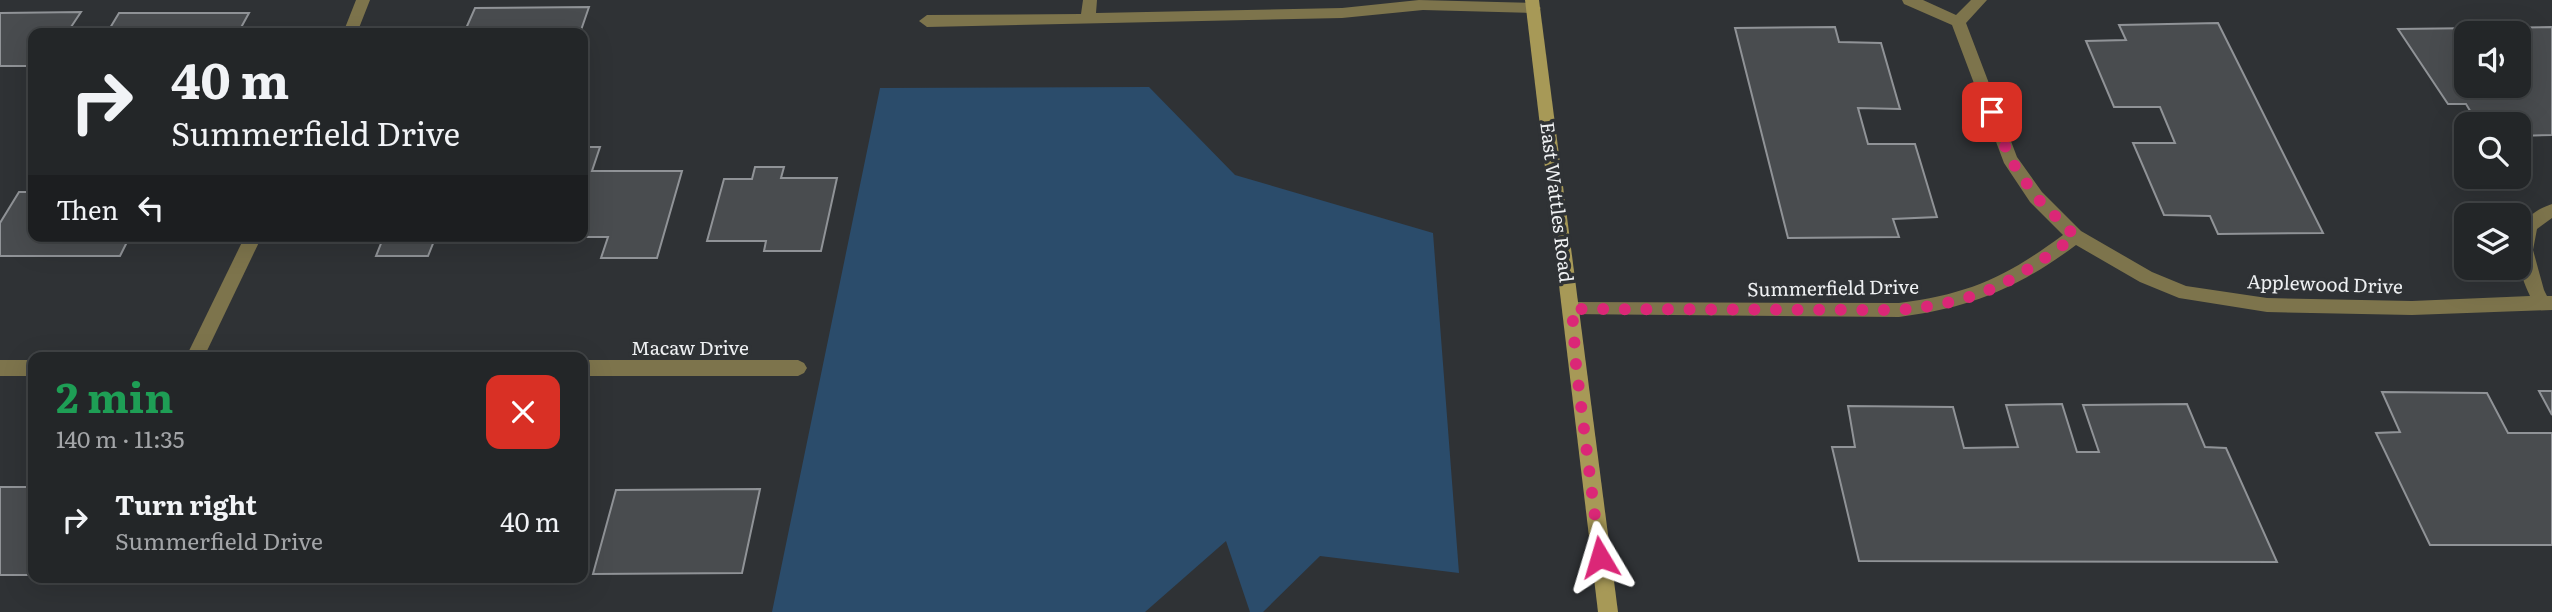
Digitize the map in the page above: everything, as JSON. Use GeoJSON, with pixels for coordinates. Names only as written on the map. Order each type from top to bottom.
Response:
{"type":"FeatureCollection","features":[{"type":"Feature","properties":{"kind":"main road","name":"East Wattles Road"},"geometry":{"type":"LineString","coordinates":[[1533,4],[1608,612]]}},
{"type":"Feature","properties":{"kind":"street"},"geometry":{"type":"LineString","coordinates":[[352,28],[363,0]]}},
{"type":"Feature","properties":{"kind":"street"},"geometry":{"type":"LineString","coordinates":[[1088,19],[1090,0]]}},
{"type":"Feature","properties":{"kind":"street"},"geometry":{"type":"LineString","coordinates":[[1909,0],[1958,22],[1980,0]]}},
{"type":"Feature","properties":{"kind":"street"},"geometry":{"type":"LineString","coordinates":[[927,21],[1088,19],[1341,6],[1533,4]]}},
{"type":"Feature","properties":{"kind":"street","name":"Applewood Drive"},"geometry":{"type":"LineString","coordinates":[[1958,22],[2010,159],[2036,197],[2075,236],[2109,258],[2185,293],[2267,305],[2412,308],[2504,306],[2546,302],[2528,275],[2526,239],[2529,226],[2537,217],[2552,211]]}},
{"type":"Feature","properties":{"kind":"street","name":"Summerfield Drive"},"geometry":{"type":"LineString","coordinates":[[1572,309],[1899,310],[1937,306],[1975,298],[2024,274],[2075,236]]}},
{"type":"Feature","properties":{"kind":"street"},"geometry":{"type":"LineString","coordinates":[[197,352],[251,242]]}},
{"type":"Feature","properties":{"kind":"street"},"geometry":{"type":"LineString","coordinates":[[0,368],[28,368]]}},
{"type":"Feature","properties":{"kind":"street","name":"Macaw Drive"},"geometry":{"type":"LineString","coordinates":[[588,368],[798,368]]}},
{"type":"Feature","properties":{"kind":"shaded area"},"geometry":{"type":"Polygon","coordinates":[[[1149,87],[1235,175],[1433,233],[1459,573],[1320,556],[1263,612],[1250,612],[1226,541],[1145,612],[772,612],[880,88],[1149,87]]]}},
{"type":"Feature","properties":{"kind":"building"},"geometry":{"type":"Polygon","coordinates":[[[589,7],[582,28],[466,28],[475,8],[589,7]]]}},
{"type":"Feature","properties":{"kind":"building"},"geometry":{"type":"Polygon","coordinates":[[[81,12],[70,28],[28,28],[28,66],[0,66],[0,13],[81,12]]]}},
{"type":"Feature","properties":{"kind":"building"},"geometry":{"type":"Polygon","coordinates":[[[119,13],[249,13],[241,28],[110,28],[119,13]]]}},
{"type":"Feature","properties":{"kind":"building"},"geometry":{"type":"Polygon","coordinates":[[[2218,23],[2323,233],[2218,234],[2210,216],[2164,215],[2133,143],[2175,143],[2160,107],[2114,107],[2086,41],[2126,40],[2119,25],[2218,23]]]}},
{"type":"Feature","properties":{"kind":"building"},"geometry":{"type":"Polygon","coordinates":[[[1835,27],[1839,42],[1881,43],[1900,109],[1858,108],[1868,144],[1915,144],[1937,217],[1893,219],[1899,237],[1788,238],[1735,28],[1835,27]]]}},
{"type":"Feature","properties":{"kind":"building"},"geometry":{"type":"Polygon","coordinates":[[[2531,27],[2552,27],[2552,135],[2531,136],[2531,112],[2471,112],[2466,104],[2448,104],[2398,29],[2454,28],[2454,98],[2531,98],[2531,27]]]}},
{"type":"Feature","properties":{"kind":"building"},"geometry":{"type":"Polygon","coordinates":[[[588,147],[600,147],[592,171],[682,171],[657,258],[601,258],[608,237],[588,237],[588,147]]]}},
{"type":"Feature","properties":{"kind":"building"},"geometry":{"type":"Polygon","coordinates":[[[755,167],[784,167],[781,178],[837,178],[821,251],[764,251],[766,241],[707,241],[724,179],[752,179],[755,167]]]}},
{"type":"Feature","properties":{"kind":"building"},"geometry":{"type":"Polygon","coordinates":[[[19,192],[28,192],[28,242],[127,242],[120,256],[0,256],[0,223],[19,192]]]}},
{"type":"Feature","properties":{"kind":"building"},"geometry":{"type":"Polygon","coordinates":[[[382,242],[434,242],[428,256],[376,256],[382,242]]]}},
{"type":"Feature","properties":{"kind":"building"},"geometry":{"type":"Polygon","coordinates":[[[2539,391],[2552,391],[2552,415],[2539,391]]]}},
{"type":"Feature","properties":{"kind":"building"},"geometry":{"type":"Polygon","coordinates":[[[2382,392],[2487,393],[2508,433],[2552,433],[2552,545],[2430,545],[2376,433],[2400,432],[2382,392]]]}},
{"type":"Feature","properties":{"kind":"building"},"geometry":{"type":"Polygon","coordinates":[[[2062,404],[2077,452],[2099,452],[2083,405],[2187,404],[2205,447],[2226,448],[2277,562],[1859,561],[1832,447],[1855,447],[1848,406],[1953,407],[1964,448],[2018,447],[2006,405],[2062,404]]]}},
{"type":"Feature","properties":{"kind":"building"},"geometry":{"type":"Polygon","coordinates":[[[0,487],[28,487],[28,575],[0,575],[0,487]]]}},
{"type":"Feature","properties":{"kind":"building"},"geometry":{"type":"Polygon","coordinates":[[[760,489],[742,573],[593,574],[616,490],[760,489]]]}},
{"type":"Feature","properties":{"kind":"route"},"geometry":{"type":"LineString","coordinates":[[1600,557],[1576,365],[1572,309],[1899,310],[1975,298],[2024,274],[2075,236],[2036,197],[2010,159],[1992,112]]}}]}
